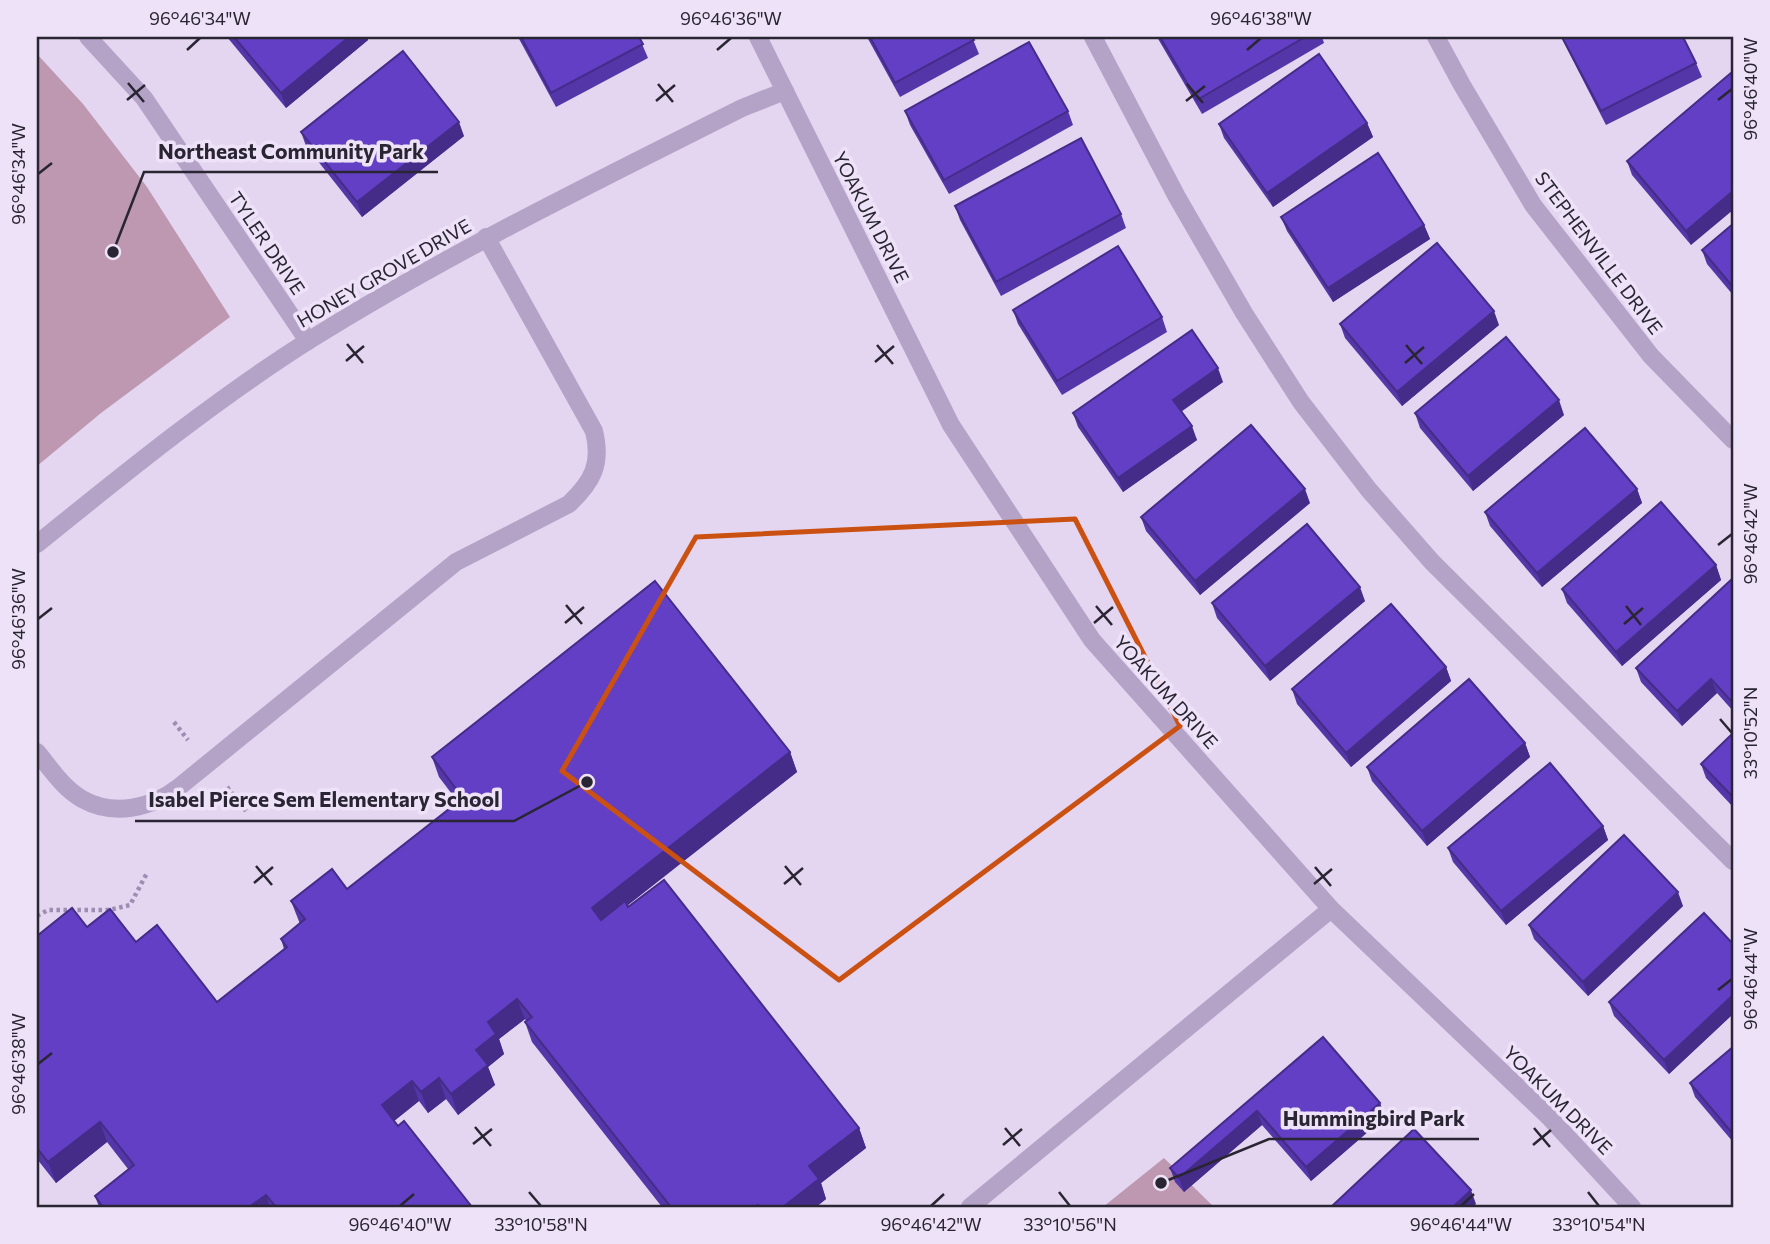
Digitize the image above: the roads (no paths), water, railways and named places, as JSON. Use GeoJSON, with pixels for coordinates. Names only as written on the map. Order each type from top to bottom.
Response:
{"type":"FeatureCollection","features":[{"type":"Feature","properties":{"kind":"street","name":"TYLER DRIVE"},"geometry":{"type":"LineString","coordinates":[[88,37],[144,99],[308,341]]}},
{"type":"Feature","properties":{"kind":"street","name":"YOAKUM DRIVE"},"geometry":{"type":"LineString","coordinates":[[758,37],[951,425],[1092,640],[1331,909],[1548,1116],[1632,1207]]}},
{"type":"Feature","properties":{"kind":"street"},"geometry":{"type":"LineString","coordinates":[[1093,37],[1178,197],[1244,313],[1301,402],[1369,490],[1432,562],[1733,861]]}},
{"type":"Feature","properties":{"kind":"street","name":"STEPHENVILLE DRIVE"},"geometry":{"type":"LineString","coordinates":[[1436,37],[1533,205],[1651,356],[1733,440]]}},
{"type":"Feature","properties":{"kind":"street","name":"HONEY GROVE DRIVE"},"geometry":{"type":"LineString","coordinates":[[37,544],[183,427],[308,341],[486,237],[742,108],[785,91]]}},
{"type":"Feature","properties":{"kind":"street"},"geometry":{"type":"LineString","coordinates":[[37,752],[59,779],[80,798],[90,802],[124,809],[161,799],[189,780],[456,562],[569,504],[580,494],[595,470],[598,447],[594,431],[486,237]]}},
{"type":"Feature","properties":{"kind":"street"},"geometry":{"type":"LineString","coordinates":[[970,1207],[1331,909]]}},
{"type":"Feature","properties":{"kind":"place","name":"Northeast Community Park"},"geometry":{"type":"Point","coordinates":[113,252]}},
{"type":"Feature","properties":{"kind":"place","name":"Isabel Pierce Sem Elementary School"},"geometry":{"type":"Point","coordinates":[587,782]}},
{"type":"Feature","properties":{"kind":"place","name":"Hummingbird Park"},"geometry":{"type":"Point","coordinates":[1161,1183]}}]}
